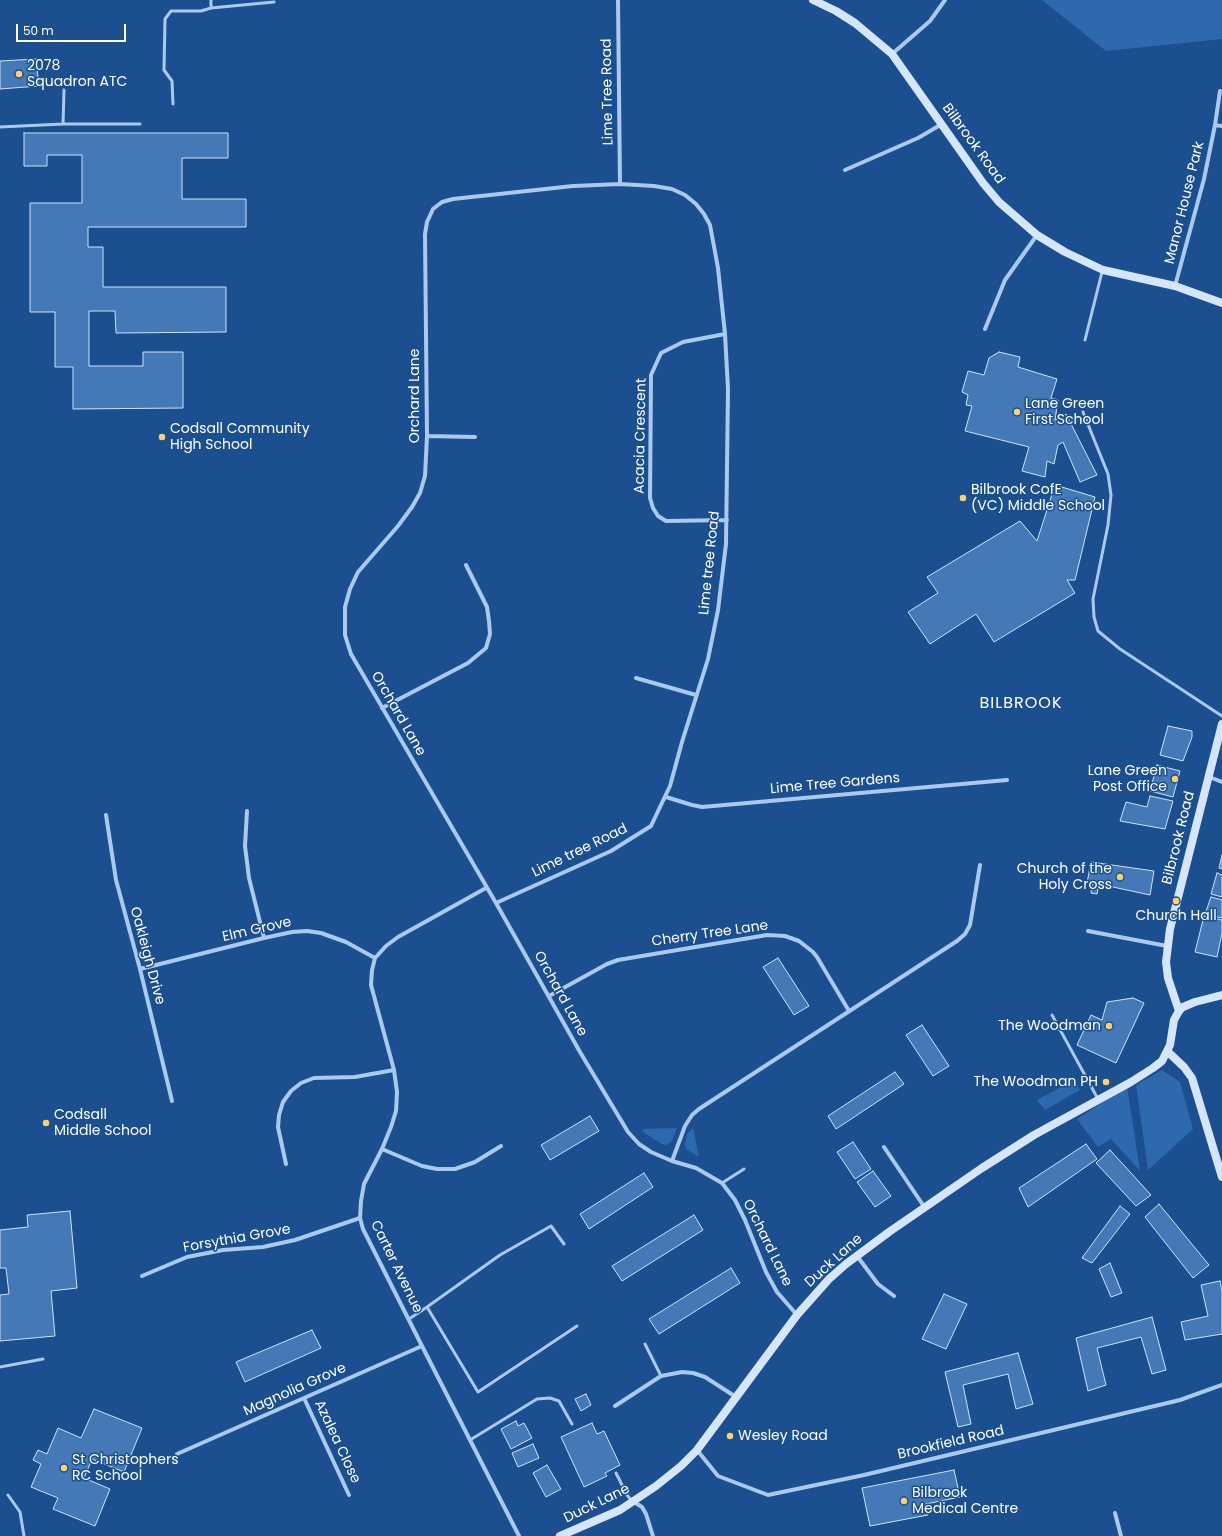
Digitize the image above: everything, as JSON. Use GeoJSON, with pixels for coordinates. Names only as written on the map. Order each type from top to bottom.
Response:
{"type":"FeatureCollection","features":[{"type":"Feature","properties":{"kind":"street","name":"Lime Tree Road"},"geometry":{"type":"LineString","coordinates":[[618,0],[620,184]]}},
{"type":"Feature","properties":{"kind":"street","name":"Bilbrook Road"},"geometry":{"type":"LineString","coordinates":[[813,0],[836,11],[855,23],[892,54],[982,183],[999,202],[1037,235],[1064,252],[1103,270],[1175,286],[1201,294],[1222,303]]}},
{"type":"Feature","properties":{"kind":"street"},"geometry":{"type":"LineString","coordinates":[[892,54],[930,21],[945,0]]}},
{"type":"Feature","properties":{"kind":"street","name":"Manor House Park"},"geometry":{"type":"LineString","coordinates":[[1175,286],[1204,179],[1220,91]]}},
{"type":"Feature","properties":{"kind":"street"},"geometry":{"type":"LineString","coordinates":[[845,170],[918,138],[942,124]]}},
{"type":"Feature","properties":{"kind":"street","name":"Manor House Park"},"geometry":{"type":"LineString","coordinates":[[1215,125],[1222,126]]}},
{"type":"Feature","properties":{"kind":"street","name":"Lime tree Road"},"geometry":{"type":"LineString","coordinates":[[496,903],[611,851],[651,826],[666,797],[708,659],[718,610],[726,544],[728,390],[725,334],[718,268],[710,225],[696,204],[685,195],[672,189],[654,186],[620,184]]}},
{"type":"Feature","properties":{"kind":"street","name":"Orchard Lane"},"geometry":{"type":"LineString","coordinates":[[620,184],[572,186],[453,199],[442,202],[433,209],[427,222],[425,234],[427,436],[425,476],[420,493],[412,507],[398,526],[358,572],[350,589],[345,607],[344,628],[348,647],[382,708],[496,903],[580,1052],[628,1132],[639,1144],[651,1152],[672,1161],[696,1168],[722,1183],[735,1200],[745,1220],[766,1272],[777,1292],[797,1315]]}},
{"type":"Feature","properties":{"kind":"street"},"geometry":{"type":"LineString","coordinates":[[985,329],[1005,280],[1037,235]]}},
{"type":"Feature","properties":{"kind":"street","name":"Acacia Crescent"},"geometry":{"type":"LineString","coordinates":[[725,334],[683,342],[661,353],[651,375],[650,498],[653,508],[658,516],[666,521],[727,520]]}},
{"type":"Feature","properties":{"kind":"street"},"geometry":{"type":"LineString","coordinates":[[427,436],[475,436]]}},
{"type":"Feature","properties":{"kind":"street"},"geometry":{"type":"LineString","coordinates":[[382,708],[468,662],[486,648],[490,634],[490,621],[487,607],[466,565]]}},
{"type":"Feature","properties":{"kind":"street"},"geometry":{"type":"LineString","coordinates":[[636,678],[696,695]]}},
{"type":"Feature","properties":{"kind":"street","name":"Bilbrook Road"},"geometry":{"type":"LineString","coordinates":[[1179,1011],[1168,978],[1166,962],[1167,946],[1189,852],[1222,724]]}},
{"type":"Feature","properties":{"kind":"street"},"geometry":{"type":"LineString","coordinates":[[1208,777],[1222,782]]}},
{"type":"Feature","properties":{"kind":"street","name":"Lime Tree Gardens"},"geometry":{"type":"LineString","coordinates":[[666,797],[702,807],[1007,780]]}},
{"type":"Feature","properties":{"kind":"street"},"geometry":{"type":"LineString","coordinates":[[247,812],[245,846],[249,878],[264,938]]}},
{"type":"Feature","properties":{"kind":"street","name":"Oakleigh Drive"},"geometry":{"type":"LineString","coordinates":[[106,815],[116,880],[140,969],[172,1101]]}},
{"type":"Feature","properties":{"kind":"street"},"geometry":{"type":"LineString","coordinates":[[672,1161],[685,1126],[692,1115],[699,1109],[957,941],[965,934],[970,925],[980,865]]}},
{"type":"Feature","properties":{"kind":"street"},"geometry":{"type":"LineString","coordinates":[[374,958],[398,937],[486,888]]}},
{"type":"Feature","properties":{"kind":"street","name":"Elm Grove"},"geometry":{"type":"LineString","coordinates":[[140,969],[264,938],[292,932],[307,931],[320,933],[346,942],[374,958]]}},
{"type":"Feature","properties":{"kind":"street"},"geometry":{"type":"LineString","coordinates":[[1088,931],[1167,946]]}},
{"type":"Feature","properties":{"kind":"street","name":"Cherry Tree Lane"},"geometry":{"type":"LineString","coordinates":[[549,996],[607,964],[618,960],[767,935],[785,936],[799,941],[813,952],[849,1011]]}},
{"type":"Feature","properties":{"kind":"street","name":"Carter Avenue"},"geometry":{"type":"LineString","coordinates":[[374,958],[371,985],[394,1070],[397,1092],[396,1111],[382,1149],[364,1184],[360,1218],[363,1229],[519,1536]]}},
{"type":"Feature","properties":{"kind":"street"},"geometry":{"type":"LineString","coordinates":[[1222,995],[1195,1002],[1183,1007],[1179,1011],[1174,1020],[1172,1038],[1167,1051],[1184,1067],[1192,1078],[1222,1177]]}},
{"type":"Feature","properties":{"kind":"street","name":"Duck Lane"},"geometry":{"type":"LineString","coordinates":[[560,1536],[620,1510],[634,1502],[656,1486],[697,1450],[797,1315],[829,1279],[857,1256],[982,1168],[1034,1135],[1153,1068],[1162,1061],[1167,1051]]}},
{"type":"Feature","properties":{"kind":"street"},"geometry":{"type":"LineString","coordinates":[[286,1164],[278,1127],[278,1115],[283,1102],[291,1091],[301,1083],[314,1078],[355,1077],[394,1070]]}},
{"type":"Feature","properties":{"kind":"street"},"geometry":{"type":"LineString","coordinates":[[382,1149],[422,1166],[437,1169],[455,1169],[475,1162],[502,1146]]}},
{"type":"Feature","properties":{"kind":"street"},"geometry":{"type":"LineString","coordinates":[[884,1147],[925,1208]]}},
{"type":"Feature","properties":{"kind":"street","name":"Forsythia Grove"},"geometry":{"type":"LineString","coordinates":[[142,1276],[187,1257],[223,1250],[263,1247],[295,1240],[360,1218]]}},
{"type":"Feature","properties":{"kind":"street"},"geometry":{"type":"LineString","coordinates":[[857,1256],[878,1284],[894,1296]]}},
{"type":"Feature","properties":{"kind":"street","name":"Magnolia Grove"},"geometry":{"type":"LineString","coordinates":[[177,1454],[422,1346]]}},
{"type":"Feature","properties":{"kind":"street"},"geometry":{"type":"LineString","coordinates":[[615,1406],[661,1376],[682,1372],[693,1373],[705,1378],[736,1397]]}},
{"type":"Feature","properties":{"kind":"street","name":"Brookfield Road"},"geometry":{"type":"LineString","coordinates":[[697,1450],[718,1476],[768,1495],[1180,1400],[1222,1385]]}},
{"type":"Feature","properties":{"kind":"street","name":"Azalea Close"},"geometry":{"type":"LineString","coordinates":[[304,1398],[349,1495]]}},
{"type":"Feature","properties":{"kind":"street"},"geometry":{"type":"LineString","coordinates":[[634,1502],[642,1507],[646,1514],[653,1536]]}},
{"type":"Feature","properties":{"kind":"street"},"geometry":{"type":"LineString","coordinates":[[1115,1513],[1121,1536]]}},
{"type":"Feature","properties":{"kind":"lane"},"geometry":{"type":"LineString","coordinates":[[211,0],[211,8]]}},
{"type":"Feature","properties":{"kind":"lane"},"geometry":{"type":"LineString","coordinates":[[173,104],[172,81],[164,70],[165,19],[170,11],[201,11],[211,8],[274,2]]}},
{"type":"Feature","properties":{"kind":"lane"},"geometry":{"type":"LineString","coordinates":[[63,124],[64,90]]}},
{"type":"Feature","properties":{"kind":"lane"},"geometry":{"type":"LineString","coordinates":[[0,127],[63,124],[140,124]]}},
{"type":"Feature","properties":{"kind":"lane"},"geometry":{"type":"LineString","coordinates":[[1085,340],[1103,270]]}},
{"type":"Feature","properties":{"kind":"lane"},"geometry":{"type":"LineString","coordinates":[[1083,412],[1108,474],[1111,495],[1108,525],[1093,599],[1094,617],[1098,631],[1120,649],[1222,716]]}},
{"type":"Feature","properties":{"kind":"lane"},"geometry":{"type":"LineString","coordinates":[[1052,1014],[1098,1099]]}},
{"type":"Feature","properties":{"kind":"lane"},"geometry":{"type":"LineString","coordinates":[[722,1183],[744,1169]]}},
{"type":"Feature","properties":{"kind":"lane"},"geometry":{"type":"LineString","coordinates":[[409,1319],[500,1255],[551,1226],[564,1244]]}},
{"type":"Feature","properties":{"kind":"lane"},"geometry":{"type":"LineString","coordinates":[[427,1307],[478,1392],[577,1326]]}},
{"type":"Feature","properties":{"kind":"lane"},"geometry":{"type":"LineString","coordinates":[[645,1344],[661,1376]]}},
{"type":"Feature","properties":{"kind":"lane"},"geometry":{"type":"LineString","coordinates":[[0,1367],[43,1360]]}},
{"type":"Feature","properties":{"kind":"lane"},"geometry":{"type":"LineString","coordinates":[[470,1440],[537,1399],[550,1398],[559,1401],[572,1424]]}},
{"type":"Feature","properties":{"kind":"lane"},"geometry":{"type":"LineString","coordinates":[[616,1473],[627,1496],[634,1502]]}},
{"type":"Feature","properties":{"kind":"lane"},"geometry":{"type":"LineString","coordinates":[[8,1494],[20,1512],[24,1536]]}},
{"type":"Feature","properties":{"kind":"shaded area"},"geometry":{"type":"Polygon","coordinates":[[[1042,0],[1222,0],[1222,39],[1106,51],[1042,0]]]}},
{"type":"Feature","properties":{"kind":"shaded area"},"geometry":{"type":"Polygon","coordinates":[[[1162,1070],[1180,1082],[1193,1129],[1148,1170],[1136,1085],[1162,1070]]]}},
{"type":"Feature","properties":{"kind":"shaded area"},"geometry":{"type":"Polygon","coordinates":[[[1074,1080],[1080,1090],[1045,1110],[1037,1100],[1074,1080]]]}},
{"type":"Feature","properties":{"kind":"shaded area"},"geometry":{"type":"Polygon","coordinates":[[[1127,1086],[1140,1171],[1111,1139],[1098,1147],[1077,1119],[1127,1086]]]}},
{"type":"Feature","properties":{"kind":"shaded area"},"geometry":{"type":"Polygon","coordinates":[[[677,1128],[672,1141],[667,1145],[662,1144],[643,1132],[643,1129],[677,1128]]]}},
{"type":"Feature","properties":{"kind":"shaded area"},"geometry":{"type":"Polygon","coordinates":[[[693,1128],[699,1157],[687,1150],[685,1145],[687,1134],[693,1128]]]}},
{"type":"Feature","properties":{"kind":"building","name":"2078 Squadron ATC"},"geometry":{"type":"Polygon","coordinates":[[[36,59],[39,86],[0,89],[0,61],[36,59]]]}},
{"type":"Feature","properties":{"kind":"building","name":"Codsall Community High School"},"geometry":{"type":"Polygon","coordinates":[[[24,133],[228,133],[228,158],[182,158],[182,199],[246,199],[246,227],[88,227],[88,247],[103,247],[103,287],[226,287],[226,332],[116,333],[115,311],[89,311],[89,366],[143,366],[143,352],[183,352],[183,408],[73,409],[73,367],[55,367],[55,312],[30,312],[30,203],[82,203],[82,155],[47,155],[47,166],[24,166],[24,133]]]}},
{"type":"Feature","properties":{"kind":"building"},"geometry":{"type":"Polygon","coordinates":[[[999,352],[1020,357],[1018,367],[1057,379],[1051,398],[1058,400],[1055,420],[1066,414],[1097,475],[1080,482],[1063,442],[1058,445],[1054,464],[1047,461],[1045,477],[1022,471],[1029,447],[965,431],[972,406],[966,405],[968,395],[962,392],[968,371],[984,375],[989,358],[999,352]]]}},
{"type":"Feature","properties":{"kind":"building"},"geometry":{"type":"Polygon","coordinates":[[[1055,485],[1095,497],[1075,580],[1067,580],[1075,593],[994,642],[976,614],[930,644],[908,612],[938,593],[927,577],[1020,521],[1037,541],[1055,485]]]}},
{"type":"Feature","properties":{"kind":"building"},"geometry":{"type":"Polygon","coordinates":[[[1168,726],[1192,731],[1192,737],[1183,761],[1160,755],[1168,726]]]}},
{"type":"Feature","properties":{"kind":"building"},"geometry":{"type":"Polygon","coordinates":[[[1157,765],[1180,771],[1173,797],[1150,791],[1157,765]]]}},
{"type":"Feature","properties":{"kind":"building"},"geometry":{"type":"Polygon","coordinates":[[[1150,796],[1173,801],[1165,829],[1120,821],[1126,802],[1147,807],[1150,796]]]}},
{"type":"Feature","properties":{"kind":"building"},"geometry":{"type":"Polygon","coordinates":[[[1222,855],[1222,869],[1219,868],[1222,855]]]}},
{"type":"Feature","properties":{"kind":"building","name":"Church of the Holy Cross"},"geometry":{"type":"Polygon","coordinates":[[[1091,862],[1154,871],[1150,895],[1099,884],[1097,894],[1091,893],[1092,884],[1087,883],[1091,862]]]}},
{"type":"Feature","properties":{"kind":"building"},"geometry":{"type":"Polygon","coordinates":[[[1217,873],[1222,875],[1222,897],[1211,894],[1217,873]]]}},
{"type":"Feature","properties":{"kind":"building"},"geometry":{"type":"Polygon","coordinates":[[[1211,897],[1222,900],[1222,918],[1205,914],[1211,897]]]}},
{"type":"Feature","properties":{"kind":"building"},"geometry":{"type":"Polygon","coordinates":[[[1204,916],[1222,920],[1222,933],[1217,957],[1195,952],[1204,916]]]}},
{"type":"Feature","properties":{"kind":"building"},"geometry":{"type":"Polygon","coordinates":[[[778,958],[809,1006],[794,1015],[763,967],[778,958]]]}},
{"type":"Feature","properties":{"kind":"building","name":"The Woodman"},"geometry":{"type":"Polygon","coordinates":[[[1133,998],[1144,1003],[1116,1063],[1077,1045],[1091,1015],[1102,1020],[1107,1002],[1133,998]]]}},
{"type":"Feature","properties":{"kind":"building"},"geometry":{"type":"Polygon","coordinates":[[[922,1025],[949,1066],[933,1076],[906,1035],[922,1025]]]}},
{"type":"Feature","properties":{"kind":"building"},"geometry":{"type":"Polygon","coordinates":[[[895,1072],[904,1084],[836,1129],[828,1116],[895,1072]]]}},
{"type":"Feature","properties":{"kind":"building"},"geometry":{"type":"Polygon","coordinates":[[[590,1116],[599,1131],[550,1160],[541,1145],[590,1116]]]}},
{"type":"Feature","properties":{"kind":"building"},"geometry":{"type":"Polygon","coordinates":[[[853,1142],[871,1169],[855,1179],[837,1152],[853,1142]]]}},
{"type":"Feature","properties":{"kind":"building"},"geometry":{"type":"Polygon","coordinates":[[[1086,1144],[1097,1159],[1028,1207],[1019,1188],[1086,1144]]]}},
{"type":"Feature","properties":{"kind":"building"},"geometry":{"type":"Polygon","coordinates":[[[1110,1150],[1151,1195],[1136,1206],[1096,1163],[1110,1150]]]}},
{"type":"Feature","properties":{"kind":"building"},"geometry":{"type":"Polygon","coordinates":[[[873,1171],[891,1196],[875,1207],[857,1182],[873,1171]]]}},
{"type":"Feature","properties":{"kind":"building"},"geometry":{"type":"Polygon","coordinates":[[[644,1173],[653,1187],[589,1229],[580,1214],[644,1173]]]}},
{"type":"Feature","properties":{"kind":"building"},"geometry":{"type":"Polygon","coordinates":[[[1159,1204],[1209,1265],[1193,1278],[1145,1217],[1159,1204]]]}},
{"type":"Feature","properties":{"kind":"building"},"geometry":{"type":"Polygon","coordinates":[[[1120,1206],[1130,1214],[1092,1263],[1082,1258],[1120,1206]]]}},
{"type":"Feature","properties":{"kind":"building"},"geometry":{"type":"Polygon","coordinates":[[[70,1211],[77,1288],[51,1291],[55,1336],[0,1341],[0,1295],[9,1294],[6,1268],[0,1268],[0,1230],[28,1227],[27,1215],[70,1211]]]}},
{"type":"Feature","properties":{"kind":"building"},"geometry":{"type":"Polygon","coordinates":[[[694,1215],[703,1230],[622,1281],[612,1266],[694,1215]]]}},
{"type":"Feature","properties":{"kind":"building"},"geometry":{"type":"Polygon","coordinates":[[[1110,1263],[1122,1293],[1111,1297],[1099,1269],[1110,1263]]]}},
{"type":"Feature","properties":{"kind":"building"},"geometry":{"type":"Polygon","coordinates":[[[731,1268],[740,1283],[659,1334],[649,1319],[731,1268]]]}},
{"type":"Feature","properties":{"kind":"building"},"geometry":{"type":"Polygon","coordinates":[[[1220,1281],[1222,1292],[1222,1334],[1185,1340],[1181,1322],[1208,1316],[1201,1285],[1220,1281]]]}},
{"type":"Feature","properties":{"kind":"building"},"geometry":{"type":"Polygon","coordinates":[[[944,1294],[967,1304],[946,1349],[922,1339],[944,1294]]]}},
{"type":"Feature","properties":{"kind":"building"},"geometry":{"type":"Polygon","coordinates":[[[1152,1317],[1166,1370],[1152,1374],[1141,1337],[1097,1348],[1106,1385],[1088,1391],[1076,1338],[1152,1317]]]}},
{"type":"Feature","properties":{"kind":"building"},"geometry":{"type":"Polygon","coordinates":[[[312,1330],[321,1348],[245,1382],[236,1362],[312,1330]]]}},
{"type":"Feature","properties":{"kind":"building"},"geometry":{"type":"Polygon","coordinates":[[[1018,1353],[1033,1404],[1016,1409],[1008,1374],[963,1385],[971,1424],[958,1427],[945,1372],[1018,1353]]]}},
{"type":"Feature","properties":{"kind":"building"},"geometry":{"type":"Polygon","coordinates":[[[586,1394],[591,1405],[581,1411],[575,1399],[586,1394]]]}},
{"type":"Feature","properties":{"kind":"building","name":"St Christophers RC School"},"geometry":{"type":"Polygon","coordinates":[[[94,1409],[142,1428],[124,1472],[92,1459],[84,1478],[110,1489],[95,1526],[53,1509],[58,1498],[31,1487],[41,1464],[33,1460],[38,1450],[47,1454],[58,1428],[81,1438],[94,1409]]]}},
{"type":"Feature","properties":{"kind":"building"},"geometry":{"type":"Polygon","coordinates":[[[516,1421],[518,1426],[524,1423],[532,1438],[511,1449],[501,1429],[516,1421]]]}},
{"type":"Feature","properties":{"kind":"building"},"geometry":{"type":"Polygon","coordinates":[[[592,1423],[597,1434],[604,1431],[620,1465],[605,1473],[607,1476],[584,1487],[561,1437],[592,1423]]]}},
{"type":"Feature","properties":{"kind":"building"},"geometry":{"type":"Polygon","coordinates":[[[533,1444],[539,1458],[518,1467],[512,1453],[533,1444]]]}},
{"type":"Feature","properties":{"kind":"building"},"geometry":{"type":"Polygon","coordinates":[[[547,1465],[561,1489],[546,1497],[533,1473],[547,1465]]]}},
{"type":"Feature","properties":{"kind":"building","name":"Bilbrook Medical Centre"},"geometry":{"type":"Polygon","coordinates":[[[954,1470],[960,1497],[926,1504],[928,1515],[870,1526],[862,1488],[954,1470]]]}},
{"type":"Feature","properties":{"kind":"place","name":"2078 Squadron ATC"},"geometry":{"type":"Point","coordinates":[19,74]}},
{"type":"Feature","properties":{"kind":"place","name":"Lane Green First School"},"geometry":{"type":"Point","coordinates":[1017,412]}},
{"type":"Feature","properties":{"kind":"place","name":"Codsall Community High School"},"geometry":{"type":"Point","coordinates":[162,437]}},
{"type":"Feature","properties":{"kind":"place","name":"Bilbrook CofE (VC) Middle School"},"geometry":{"type":"Point","coordinates":[963,498]}},
{"type":"Feature","properties":{"kind":"place","name":"Lane Green Post Office"},"geometry":{"type":"Point","coordinates":[1175,779]}},
{"type":"Feature","properties":{"kind":"place","name":"Church of the Holy Cross"},"geometry":{"type":"Point","coordinates":[1120,877]}},
{"type":"Feature","properties":{"kind":"place","name":"Church Hall"},"geometry":{"type":"Point","coordinates":[1176,901]}},
{"type":"Feature","properties":{"kind":"place","name":"The Woodman"},"geometry":{"type":"Point","coordinates":[1109,1026]}},
{"type":"Feature","properties":{"kind":"place","name":"The Woodman PH"},"geometry":{"type":"Point","coordinates":[1106,1082]}},
{"type":"Feature","properties":{"kind":"place","name":"Codsall Middle School"},"geometry":{"type":"Point","coordinates":[46,1123]}},
{"type":"Feature","properties":{"kind":"place","name":"Wesley Road"},"geometry":{"type":"Point","coordinates":[730,1436]}},
{"type":"Feature","properties":{"kind":"place","name":"St Christophers RC School"},"geometry":{"type":"Point","coordinates":[64,1468]}},
{"type":"Feature","properties":{"kind":"place","name":"Bilbrook Medical Centre"},"geometry":{"type":"Point","coordinates":[904,1501]}},
{"type":"Feature","properties":{"kind":"district","name":"BILBROOK"},"geometry":{"type":"Point","coordinates":[1021,704]}}]}
